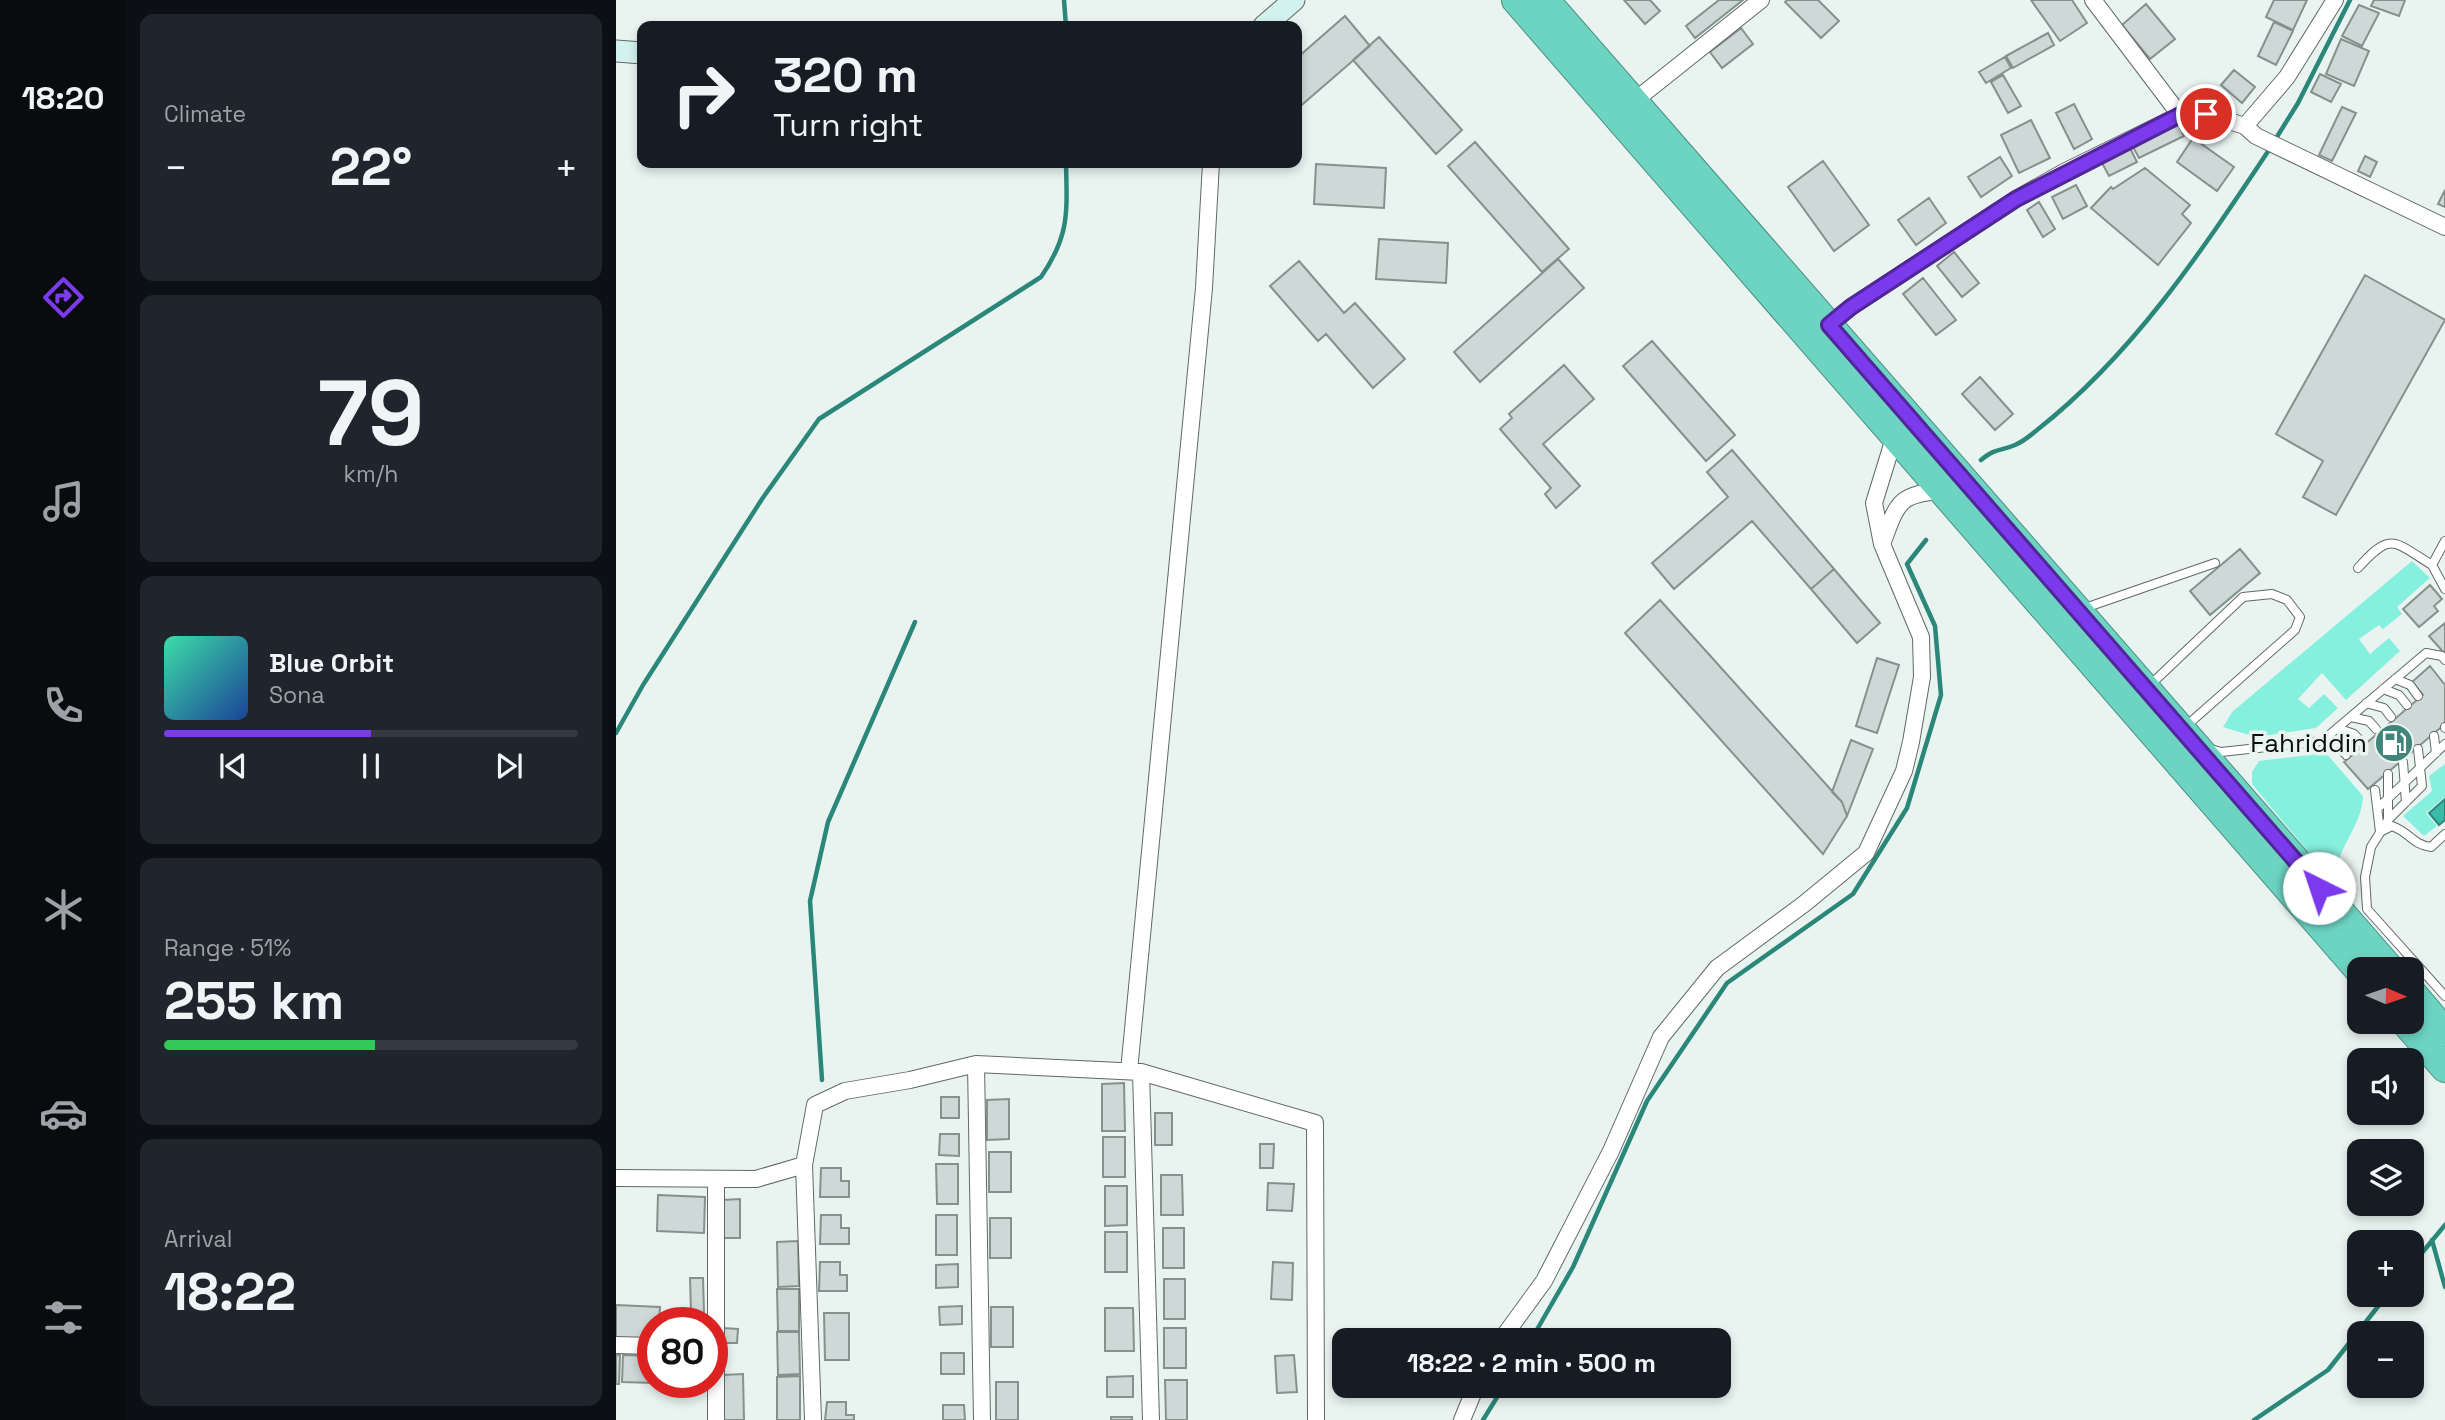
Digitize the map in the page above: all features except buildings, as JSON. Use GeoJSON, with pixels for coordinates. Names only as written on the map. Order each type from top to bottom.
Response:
{"type":"FeatureCollection","features":[{"type":"Feature","properties":{"kind":"highway"},"geometry":{"type":"LineString","coordinates":[[1516,0],[1829,325],[2380,957]]}},
{"type":"Feature","properties":{"kind":"highway"},"geometry":{"type":"LineString","coordinates":[[1545,0],[1633,102],[1661,150],[1895,435],[2348,957]]}},
{"type":"Feature","properties":{"kind":"highway"},"geometry":{"type":"LineString","coordinates":[[2424,1007],[2445,1032]]}},
{"type":"Feature","properties":{"kind":"highway"},"geometry":{"type":"LineString","coordinates":[[2415,1034],[2445,1068]]}},
{"type":"Feature","properties":{"kind":"main road"},"geometry":{"type":"LineString","coordinates":[[1270,21],[1294,0]]}},
{"type":"Feature","properties":{"kind":"main road"},"geometry":{"type":"LineString","coordinates":[[616,51],[637,53]]}},
{"type":"Feature","properties":{"kind":"street"},"geometry":{"type":"LineString","coordinates":[[1633,102],[1761,0]]}},
{"type":"Feature","properties":{"kind":"street"},"geometry":{"type":"LineString","coordinates":[[2093,0],[2180,115]]}},
{"type":"Feature","properties":{"kind":"street"},"geometry":{"type":"LineString","coordinates":[[2245,126],[2287,77],[2335,0]]}},
{"type":"Feature","properties":{"kind":"street"},"geometry":{"type":"LineString","coordinates":[[1829,325],[1851,307],[2016,199],[2180,115],[2206,114],[2245,126],[2256,136],[2445,227]]}},
{"type":"Feature","properties":{"kind":"street"},"geometry":{"type":"LineString","coordinates":[[1151,1420],[1135,1072],[1204,288],[1211,168]]}},
{"type":"Feature","properties":{"kind":"street"},"geometry":{"type":"LineString","coordinates":[[1509,1328],[1544,1281],[1611,1151],[1661,1037],[1717,968],[1804,904],[1866,853],[1904,771],[1922,677],[1921,637],[1882,544],[1874,503],[1895,435]]}},
{"type":"Feature","properties":{"kind":"street"},"geometry":{"type":"LineString","coordinates":[[1882,544],[1898,506],[1919,492],[1943,491]]}},
{"type":"Feature","properties":{"kind":"street"},"geometry":{"type":"LineString","coordinates":[[976,1064],[982,1420]]}},
{"type":"Feature","properties":{"kind":"street"},"geometry":{"type":"LineString","coordinates":[[813,1420],[804,1165],[815,1105],[845,1091],[911,1080],[976,1064],[1135,1072],[1315,1123],[1316,1420]]}},
{"type":"Feature","properties":{"kind":"street"},"geometry":{"type":"LineString","coordinates":[[616,1178],[756,1179],[804,1165]]}},
{"type":"Feature","properties":{"kind":"street"},"geometry":{"type":"LineString","coordinates":[[714,1307],[716,1180]]}},
{"type":"Feature","properties":{"kind":"street"},"geometry":{"type":"LineString","coordinates":[[616,1345],[637,1346]]}},
{"type":"Feature","properties":{"kind":"street"},"geometry":{"type":"LineString","coordinates":[[715,1398],[716,1420]]}},
{"type":"Feature","properties":{"kind":"street"},"geometry":{"type":"LineString","coordinates":[[1462,1420],[1471,1398]]}},
{"type":"Feature","properties":{"kind":"lane"},"geometry":{"type":"LineString","coordinates":[[2432,565],[2445,541]]}},
{"type":"Feature","properties":{"kind":"lane"},"geometry":{"type":"LineString","coordinates":[[2357,568],[2375,549],[2384,543],[2393,543],[2432,565],[2445,589]]}},
{"type":"Feature","properties":{"kind":"lane"},"geometry":{"type":"LineString","coordinates":[[2077,610],[2215,563]]}},
{"type":"Feature","properties":{"kind":"lane"},"geometry":{"type":"LineString","coordinates":[[2146,689],[2243,597],[2272,594],[2287,600],[2300,617],[2295,630],[2189,737],[2221,752],[2322,741],[2337,744],[2346,755]]}},
{"type":"Feature","properties":{"kind":"lane"},"geometry":{"type":"LineString","coordinates":[[2322,741],[2426,653],[2442,656],[2445,660]]}},
{"type":"Feature","properties":{"kind":"lane"},"geometry":{"type":"LineString","coordinates":[[2395,679],[2410,685],[2418,696]]}},
{"type":"Feature","properties":{"kind":"lane"},"geometry":{"type":"LineString","coordinates":[[2383,690],[2399,695],[2407,705]]}},
{"type":"Feature","properties":{"kind":"lane"},"geometry":{"type":"LineString","coordinates":[[2367,703],[2384,708],[2391,717]]}},
{"type":"Feature","properties":{"kind":"lane"},"geometry":{"type":"LineString","coordinates":[[2351,717],[2369,721],[2375,729]]}},
{"type":"Feature","properties":{"kind":"lane"},"geometry":{"type":"LineString","coordinates":[[2337,728],[2354,734],[2362,743]]}},
{"type":"Feature","properties":{"kind":"lane"},"geometry":{"type":"LineString","coordinates":[[2434,736],[2436,753]]}},
{"type":"Feature","properties":{"kind":"lane"},"geometry":{"type":"LineString","coordinates":[[2378,808],[2445,744]]}},
{"type":"Feature","properties":{"kind":"lane"},"geometry":{"type":"LineString","coordinates":[[2418,749],[2422,786],[2388,820],[2371,847],[2365,877],[2367,909],[2445,996]]}},
{"type":"Feature","properties":{"kind":"lane"},"geometry":{"type":"LineString","coordinates":[[2403,762],[2406,802]]}},
{"type":"Feature","properties":{"kind":"lane"},"geometry":{"type":"LineString","coordinates":[[2388,774],[2388,820]]}},
{"type":"Feature","properties":{"kind":"lane"},"geometry":{"type":"LineString","coordinates":[[2375,790],[2380,832]]}},
{"type":"Feature","properties":{"kind":"lane"},"geometry":{"type":"LineString","coordinates":[[2380,832],[2392,826],[2404,831],[2418,845],[2431,847],[2445,834]]}},
{"type":"Feature","properties":{"kind":"shaded area"},"geometry":{"type":"Polygon","coordinates":[[[2412,561],[2430,578],[2397,607],[2402,614],[2383,629],[2379,625],[2359,639],[2370,654],[2389,638],[2400,651],[2346,700],[2322,673],[2298,699],[2309,708],[2324,694],[2338,708],[2316,728],[2256,737],[2223,727],[2232,712],[2412,561]]]}},
{"type":"Feature","properties":{"kind":"shaded area"},"geometry":{"type":"Polygon","coordinates":[[[2326,753],[2363,796],[2358,818],[2338,860],[2334,883],[2252,784],[2252,772],[2259,761],[2326,753]]]}},
{"type":"Feature","properties":{"kind":"shaded area"},"geometry":{"type":"Polygon","coordinates":[[[2445,764],[2445,797],[2426,813],[2437,826],[2424,836],[2403,816],[2432,791],[2429,776],[2445,764]]]}},
{"type":"Feature","properties":{"kind":"shaded area"},"geometry":{"type":"Polygon","coordinates":[[[2445,799],[2445,820],[2439,825],[2429,813],[2445,799]]]}},
{"type":"Feature","properties":{"kind":"waterway"},"geometry":{"type":"LineString","coordinates":[[1064,0],[1066,21]]}},
{"type":"Feature","properties":{"kind":"waterway"},"geometry":{"type":"LineString","coordinates":[[2275,140],[2298,103],[2350,0]]}},
{"type":"Feature","properties":{"kind":"waterway"},"geometry":{"type":"LineString","coordinates":[[1981,460],[2029,437],[2105,368],[2136,334],[2193,261],[2271,147]]}},
{"type":"Feature","properties":{"kind":"waterway"},"geometry":{"type":"LineString","coordinates":[[616,733],[643,685],[762,499],[819,419],[1041,277],[1057,248],[1065,223],[1066,168]]}},
{"type":"Feature","properties":{"kind":"waterway"},"geometry":{"type":"LineString","coordinates":[[1538,1328],[1573,1267],[1647,1101],[1727,983],[1853,894],[1907,808],[1941,695],[1935,626],[1907,564],[1926,540]]}},
{"type":"Feature","properties":{"kind":"waterway"},"geometry":{"type":"LineString","coordinates":[[822,1080],[810,901],[828,822],[915,622]]}},
{"type":"Feature","properties":{"kind":"waterway"},"geometry":{"type":"LineString","coordinates":[[2424,1250],[2445,1225]]}},
{"type":"Feature","properties":{"kind":"waterway"},"geometry":{"type":"LineString","coordinates":[[2432,1240],[2445,1287]]}},
{"type":"Feature","properties":{"kind":"waterway"},"geometry":{"type":"LineString","coordinates":[[2254,1420],[2328,1370],[2378,1307]]}},
{"type":"Feature","properties":{"kind":"waterway"},"geometry":{"type":"LineString","coordinates":[[1483,1420],[1497,1398]]}},
{"type":"Feature","properties":{"kind":"place","name":"Fahriddin"},"geometry":{"type":"Point","coordinates":[2394,743]}},
{"type":"Feature","properties":{"kind":"route"},"geometry":{"type":"LineString","coordinates":[[2206,114],[2180,115],[2064,172],[1970,228],[1851,307],[1829,325],[2319,888]]}}]}
